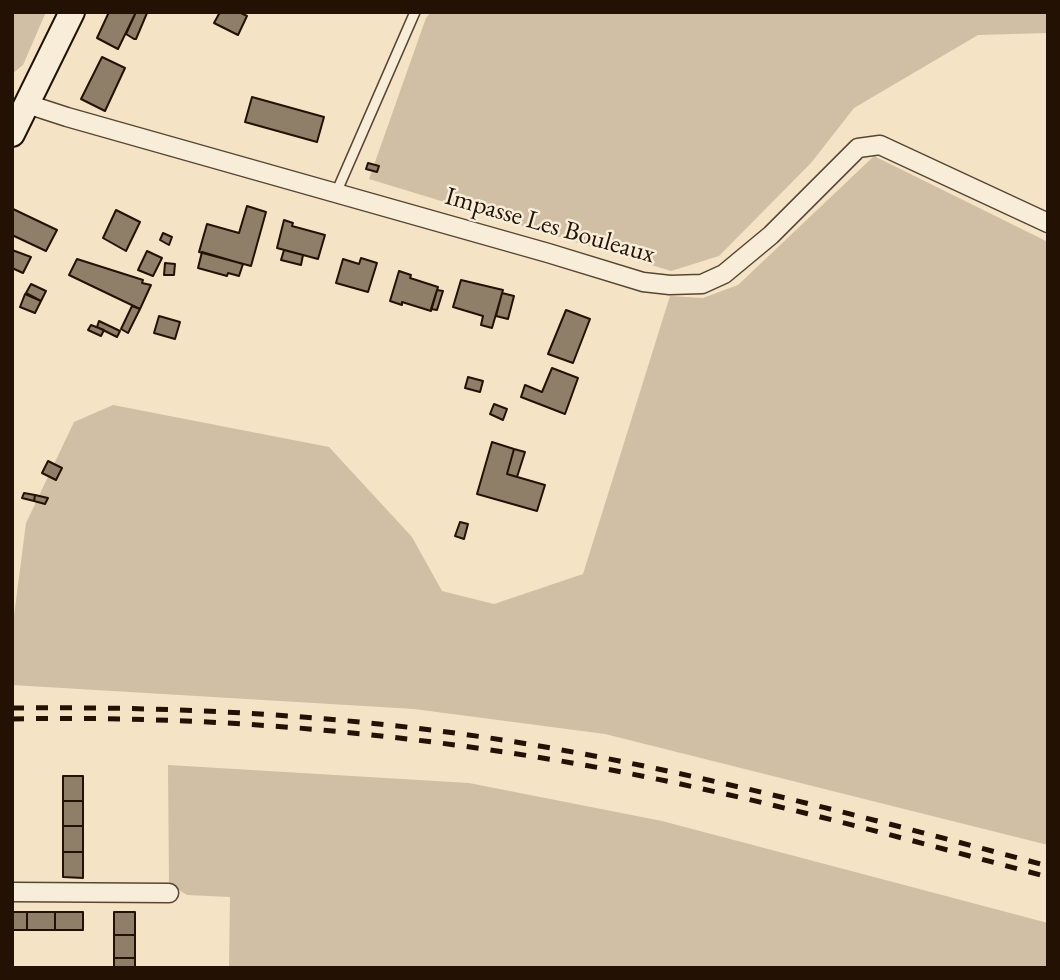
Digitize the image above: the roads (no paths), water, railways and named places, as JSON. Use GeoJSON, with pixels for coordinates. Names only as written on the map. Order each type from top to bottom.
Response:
{"type":"FeatureCollection","features":[{"type":"Feature","properties":{"kind":"street"},"geometry":{"type":"LineString","coordinates":[[12,134],[72,12]]}},
{"type":"Feature","properties":{"kind":"street","name":"Impasse Les Bouleaux"},"geometry":{"type":"LineString","coordinates":[[27,104],[643,282],[702,284],[724,274],[771,235],[858,148],[880,145],[1048,223]]}},
{"type":"Feature","properties":{"kind":"street"},"geometry":{"type":"LineString","coordinates":[[12,892],[169,893]]}},
{"type":"Feature","properties":{"kind":"lane"},"geometry":{"type":"LineString","coordinates":[[336,193],[415,12]]}},
{"type":"Feature","properties":{"kind":"railway"},"geometry":{"type":"LineString","coordinates":[[12,708],[206,711],[336,720],[464,734],[659,769],[854,815],[1048,866]]}},
{"type":"Feature","properties":{"kind":"railway"},"geometry":{"type":"LineString","coordinates":[[12,719],[161,720],[310,729],[532,756],[717,792],[1048,877]]}}]}
